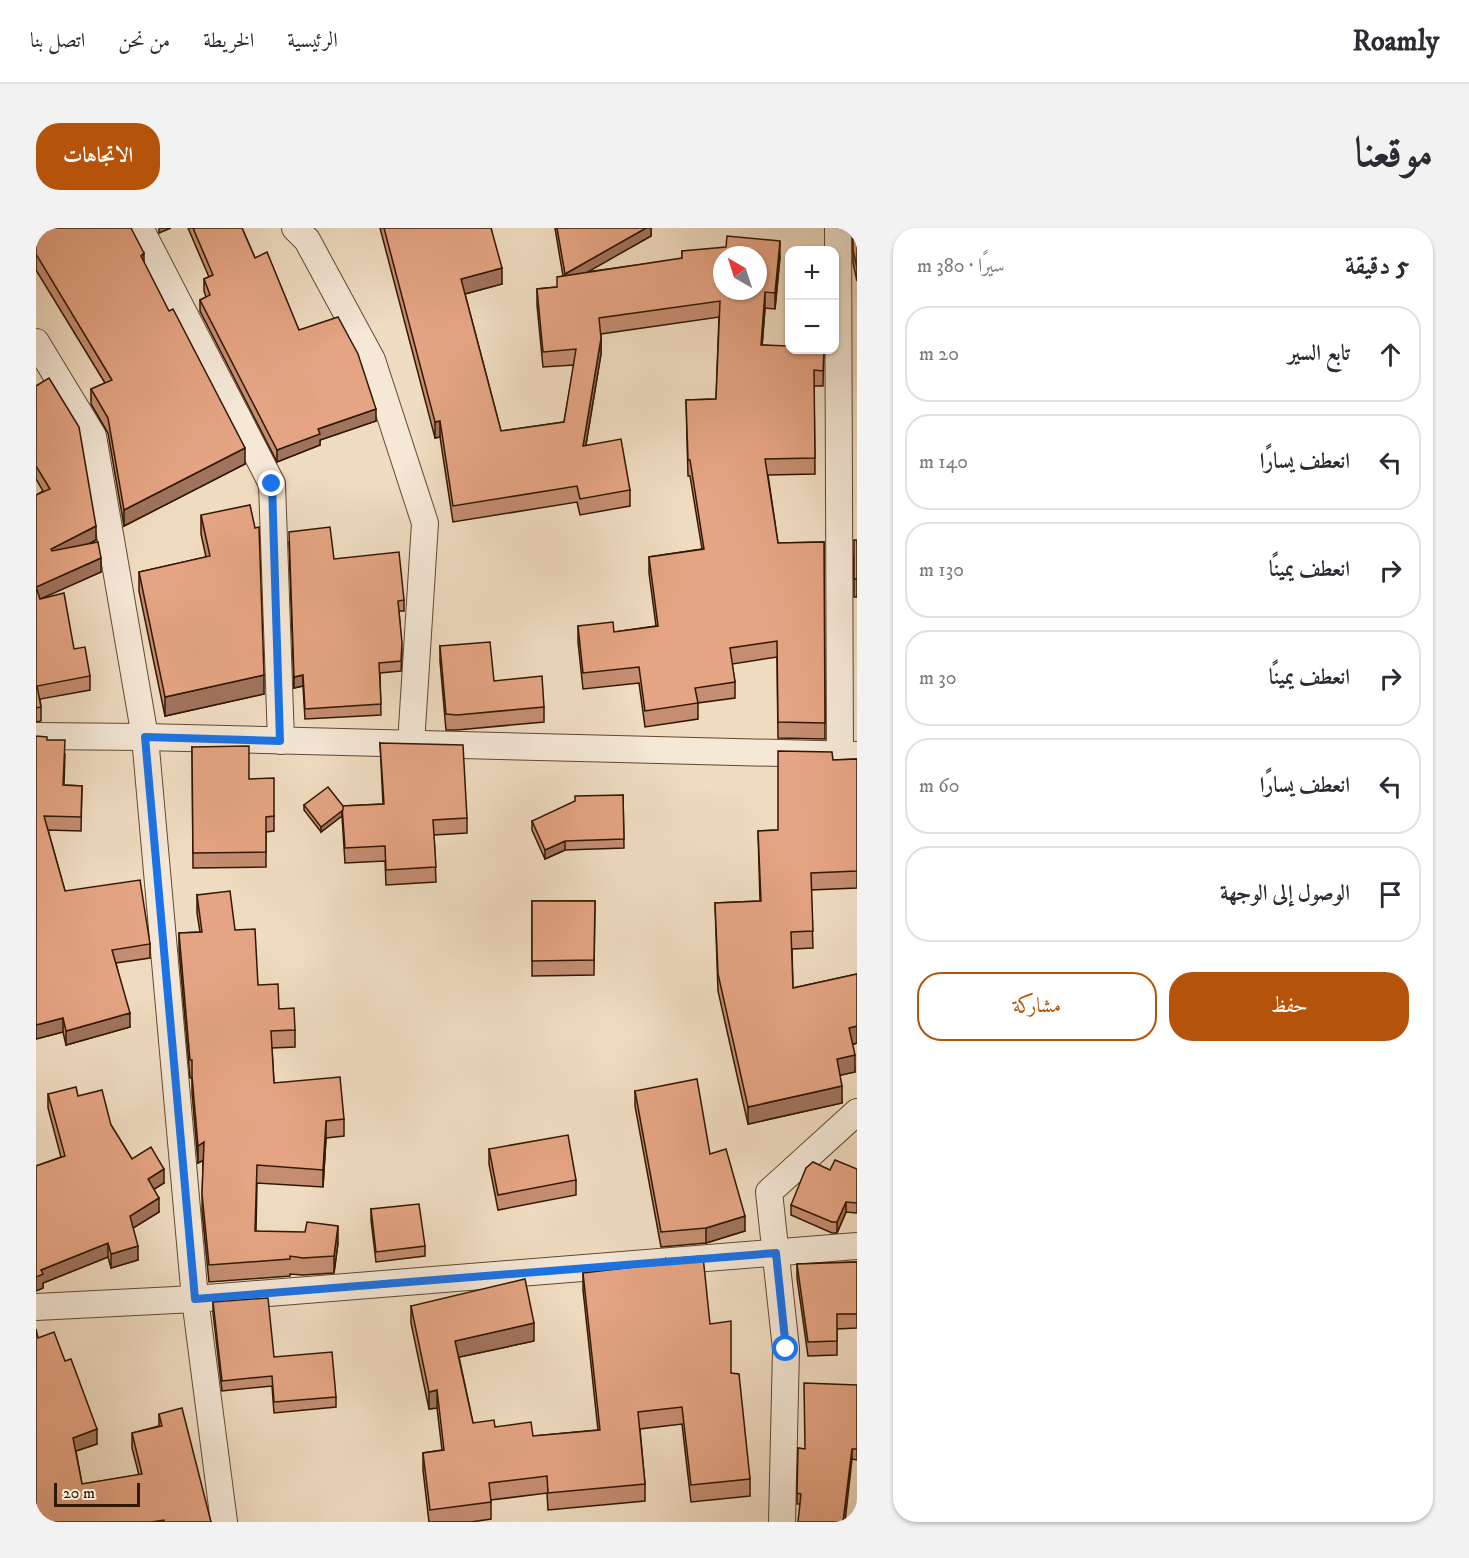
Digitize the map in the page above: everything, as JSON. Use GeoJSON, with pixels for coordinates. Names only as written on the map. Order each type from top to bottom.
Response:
{"type":"FeatureCollection","features":[{"type":"Feature","properties":{"kind":"street"},"geometry":{"type":"LineString","coordinates":[[140,228],[272,484],[280,741]]}},
{"type":"Feature","properties":{"kind":"street"},"geometry":{"type":"LineString","coordinates":[[295,228],[308,240],[372,360],[425,523],[411,744]]}},
{"type":"Feature","properties":{"kind":"street"},"geometry":{"type":"LineString","coordinates":[[36,736],[849,754],[838,228]]}},
{"type":"Feature","properties":{"kind":"street"},"geometry":{"type":"LineString","coordinates":[[36,342],[93,436],[145,737],[195,1299],[224,1522]]}},
{"type":"Feature","properties":{"kind":"street"},"geometry":{"type":"LineString","coordinates":[[782,1522],[786,1349],[770,1192],[857,1112]]}},
{"type":"Feature","properties":{"kind":"street"},"geometry":{"type":"LineString","coordinates":[[36,1307],[195,1299],[857,1246]]}},
{"type":"Feature","properties":{"kind":"building"},"geometry":{"type":"Polygon","coordinates":[[[36,228],[131,228],[144,253],[141,256],[169,311],[173,309],[245,448],[124,510],[108,418],[91,389],[112,380],[36,254],[36,228]]]}},
{"type":"Feature","properties":{"kind":"building"},"geometry":{"type":"Polygon","coordinates":[[[193,228],[242,228],[255,258],[267,252],[299,330],[338,317],[358,354],[376,409],[318,429],[320,434],[277,450],[200,300],[210,295],[204,279],[213,275],[193,228]]]}},
{"type":"Feature","properties":{"kind":"building"},"geometry":{"type":"Polygon","coordinates":[[[384,228],[491,228],[502,268],[461,279],[501,431],[564,422],[576,349],[543,352],[537,289],[557,287],[557,277],[682,258],[682,251],[713,248],[713,300],[764,300],[761,345],[785,346],[785,354],[824,354],[823,371],[814,370],[815,458],[765,459],[778,543],[824,542],[825,723],[778,722],[777,641],[730,648],[735,682],[695,688],[698,703],[645,711],[639,667],[583,673],[578,626],[613,622],[614,632],[658,626],[649,557],[704,549],[690,460],[688,460],[686,400],[716,399],[720,301],[599,318],[601,338],[583,446],[621,439],[630,490],[580,499],[577,486],[453,506],[440,421],[435,422],[384,228]]]}},
{"type":"Feature","properties":{"kind":"building"},"geometry":{"type":"Polygon","coordinates":[[[557,228],[646,228],[565,274],[557,228]]]}},
{"type":"Feature","properties":{"kind":"building"},"geometry":{"type":"Polygon","coordinates":[[[853,228],[857,228],[857,268],[853,250],[853,228]]]}},
{"type":"Feature","properties":{"kind":"building"},"geometry":{"type":"Polygon","coordinates":[[[727,236],[780,241],[775,293],[767,292],[767,246],[726,246],[727,236]]]}},
{"type":"Feature","properties":{"kind":"building"},"geometry":{"type":"Polygon","coordinates":[[[49,378],[79,427],[96,526],[51,549],[52,551],[98,542],[101,558],[36,587],[36,495],[50,489],[36,466],[36,386],[49,378]]]}},
{"type":"Feature","properties":{"kind":"building"},"geometry":{"type":"Polygon","coordinates":[[[250,505],[255,528],[259,527],[264,675],[165,697],[139,572],[210,556],[201,515],[250,505]]]}},
{"type":"Feature","properties":{"kind":"building"},"geometry":{"type":"Polygon","coordinates":[[[330,527],[334,559],[399,552],[404,600],[398,601],[402,643],[401,661],[379,663],[381,704],[305,709],[303,675],[294,677],[289,532],[330,527]]]}},
{"type":"Feature","properties":{"kind":"building"},"geometry":{"type":"Polygon","coordinates":[[[854,540],[857,540],[857,579],[854,579],[854,540]]]}},
{"type":"Feature","properties":{"kind":"building"},"geometry":{"type":"Polygon","coordinates":[[[36,587],[40,599],[64,593],[74,649],[85,647],[90,676],[37,686],[41,707],[36,708],[36,587]]]}},
{"type":"Feature","properties":{"kind":"building"},"geometry":{"type":"Polygon","coordinates":[[[490,642],[494,681],[542,676],[544,707],[446,714],[440,646],[490,642]]]}},
{"type":"Feature","properties":{"kind":"building"},"geometry":{"type":"Polygon","coordinates":[[[36,736],[47,737],[47,740],[65,740],[63,785],[82,786],[81,817],[44,816],[65,891],[140,880],[150,944],[112,950],[130,1013],[66,1031],[63,1018],[36,1025],[36,736]]]}},
{"type":"Feature","properties":{"kind":"building"},"geometry":{"type":"Polygon","coordinates":[[[380,743],[463,745],[467,818],[433,820],[436,867],[386,870],[385,846],[345,848],[342,806],[384,804],[380,743]]]}},
{"type":"Feature","properties":{"kind":"building"},"geometry":{"type":"Polygon","coordinates":[[[249,746],[249,779],[274,778],[274,816],[266,817],[266,852],[193,853],[192,747],[249,746]]]}},
{"type":"Feature","properties":{"kind":"building"},"geometry":{"type":"Polygon","coordinates":[[[778,751],[832,752],[833,760],[857,759],[857,871],[811,873],[813,931],[791,932],[793,988],[857,974],[857,1026],[849,1028],[855,1055],[837,1059],[842,1086],[748,1107],[718,974],[715,903],[761,901],[758,831],[778,830],[778,751]]]}},
{"type":"Feature","properties":{"kind":"building"},"geometry":{"type":"Polygon","coordinates":[[[328,787],[343,806],[343,810],[321,827],[304,805],[328,787]]]}},
{"type":"Feature","properties":{"kind":"building"},"geometry":{"type":"Polygon","coordinates":[[[623,795],[624,839],[565,841],[545,850],[532,821],[575,801],[575,796],[623,795]]]}},
{"type":"Feature","properties":{"kind":"building"},"geometry":{"type":"Polygon","coordinates":[[[230,891],[235,930],[255,929],[258,985],[278,984],[279,1009],[294,1008],[295,1030],[271,1031],[274,1083],[340,1077],[344,1119],[326,1121],[323,1170],[257,1165],[255,1231],[305,1232],[307,1222],[338,1226],[334,1256],[303,1258],[290,1256],[290,1259],[209,1265],[202,1194],[204,1142],[198,1146],[179,933],[202,932],[197,895],[230,891]]]}},
{"type":"Feature","properties":{"kind":"building"},"geometry":{"type":"Polygon","coordinates":[[[532,901],[595,901],[594,960],[532,961],[532,901]]]}},
{"type":"Feature","properties":{"kind":"building"},"geometry":{"type":"Polygon","coordinates":[[[697,1079],[710,1154],[726,1149],[745,1216],[706,1228],[661,1232],[635,1091],[697,1079]]]}},
{"type":"Feature","properties":{"kind":"building"},"geometry":{"type":"Polygon","coordinates":[[[76,1087],[78,1096],[102,1090],[111,1125],[132,1159],[151,1147],[164,1169],[148,1179],[159,1198],[130,1216],[138,1246],[111,1254],[108,1243],[41,1270],[43,1274],[36,1277],[36,1166],[65,1156],[48,1094],[76,1087]]]}},
{"type":"Feature","properties":{"kind":"building"},"geometry":{"type":"Polygon","coordinates":[[[568,1135],[576,1180],[498,1195],[489,1149],[568,1135]]]}},
{"type":"Feature","properties":{"kind":"building"},"geometry":{"type":"Polygon","coordinates":[[[835,1160],[857,1169],[857,1203],[846,1202],[837,1222],[791,1205],[806,1168],[813,1162],[830,1170],[835,1160]]]}},
{"type":"Feature","properties":{"kind":"building"},"geometry":{"type":"Polygon","coordinates":[[[419,1204],[425,1246],[376,1252],[371,1209],[419,1204]]]}},
{"type":"Feature","properties":{"kind":"building"},"geometry":{"type":"Polygon","coordinates":[[[703,1256],[710,1324],[731,1321],[731,1373],[739,1374],[750,1479],[691,1485],[682,1407],[638,1412],[645,1484],[548,1493],[547,1476],[489,1483],[491,1502],[430,1510],[423,1453],[444,1450],[437,1390],[429,1392],[411,1306],[525,1279],[534,1323],[455,1341],[473,1423],[494,1420],[495,1427],[531,1422],[533,1436],[600,1430],[583,1273],[667,1263],[666,1259],[703,1256]]]}},
{"type":"Feature","properties":{"kind":"building"},"geometry":{"type":"Polygon","coordinates":[[[857,1262],[857,1314],[837,1314],[837,1341],[808,1342],[797,1264],[857,1262]]]}},
{"type":"Feature","properties":{"kind":"building"},"geometry":{"type":"Polygon","coordinates":[[[268,1298],[274,1357],[332,1352],[336,1397],[274,1402],[272,1376],[222,1381],[213,1302],[268,1298]]]}},
{"type":"Feature","properties":{"kind":"building"},"geometry":{"type":"Polygon","coordinates":[[[36,1329],[38,1338],[54,1332],[65,1361],[71,1359],[97,1429],[73,1438],[82,1484],[142,1474],[132,1433],[162,1426],[159,1414],[182,1408],[211,1522],[164,1522],[164,1520],[36,1522],[36,1329]]]}},
{"type":"Feature","properties":{"kind":"building"},"geometry":{"type":"Polygon","coordinates":[[[804,1383],[857,1385],[857,1449],[852,1449],[843,1522],[798,1522],[801,1494],[797,1493],[798,1448],[805,1449],[804,1383]]]}},
{"type":"Feature","properties":{"kind":"route"},"geometry":{"type":"LineString","coordinates":[[272,484],[280,741],[145,737],[195,1299],[776,1253],[786,1349]]}}]}
